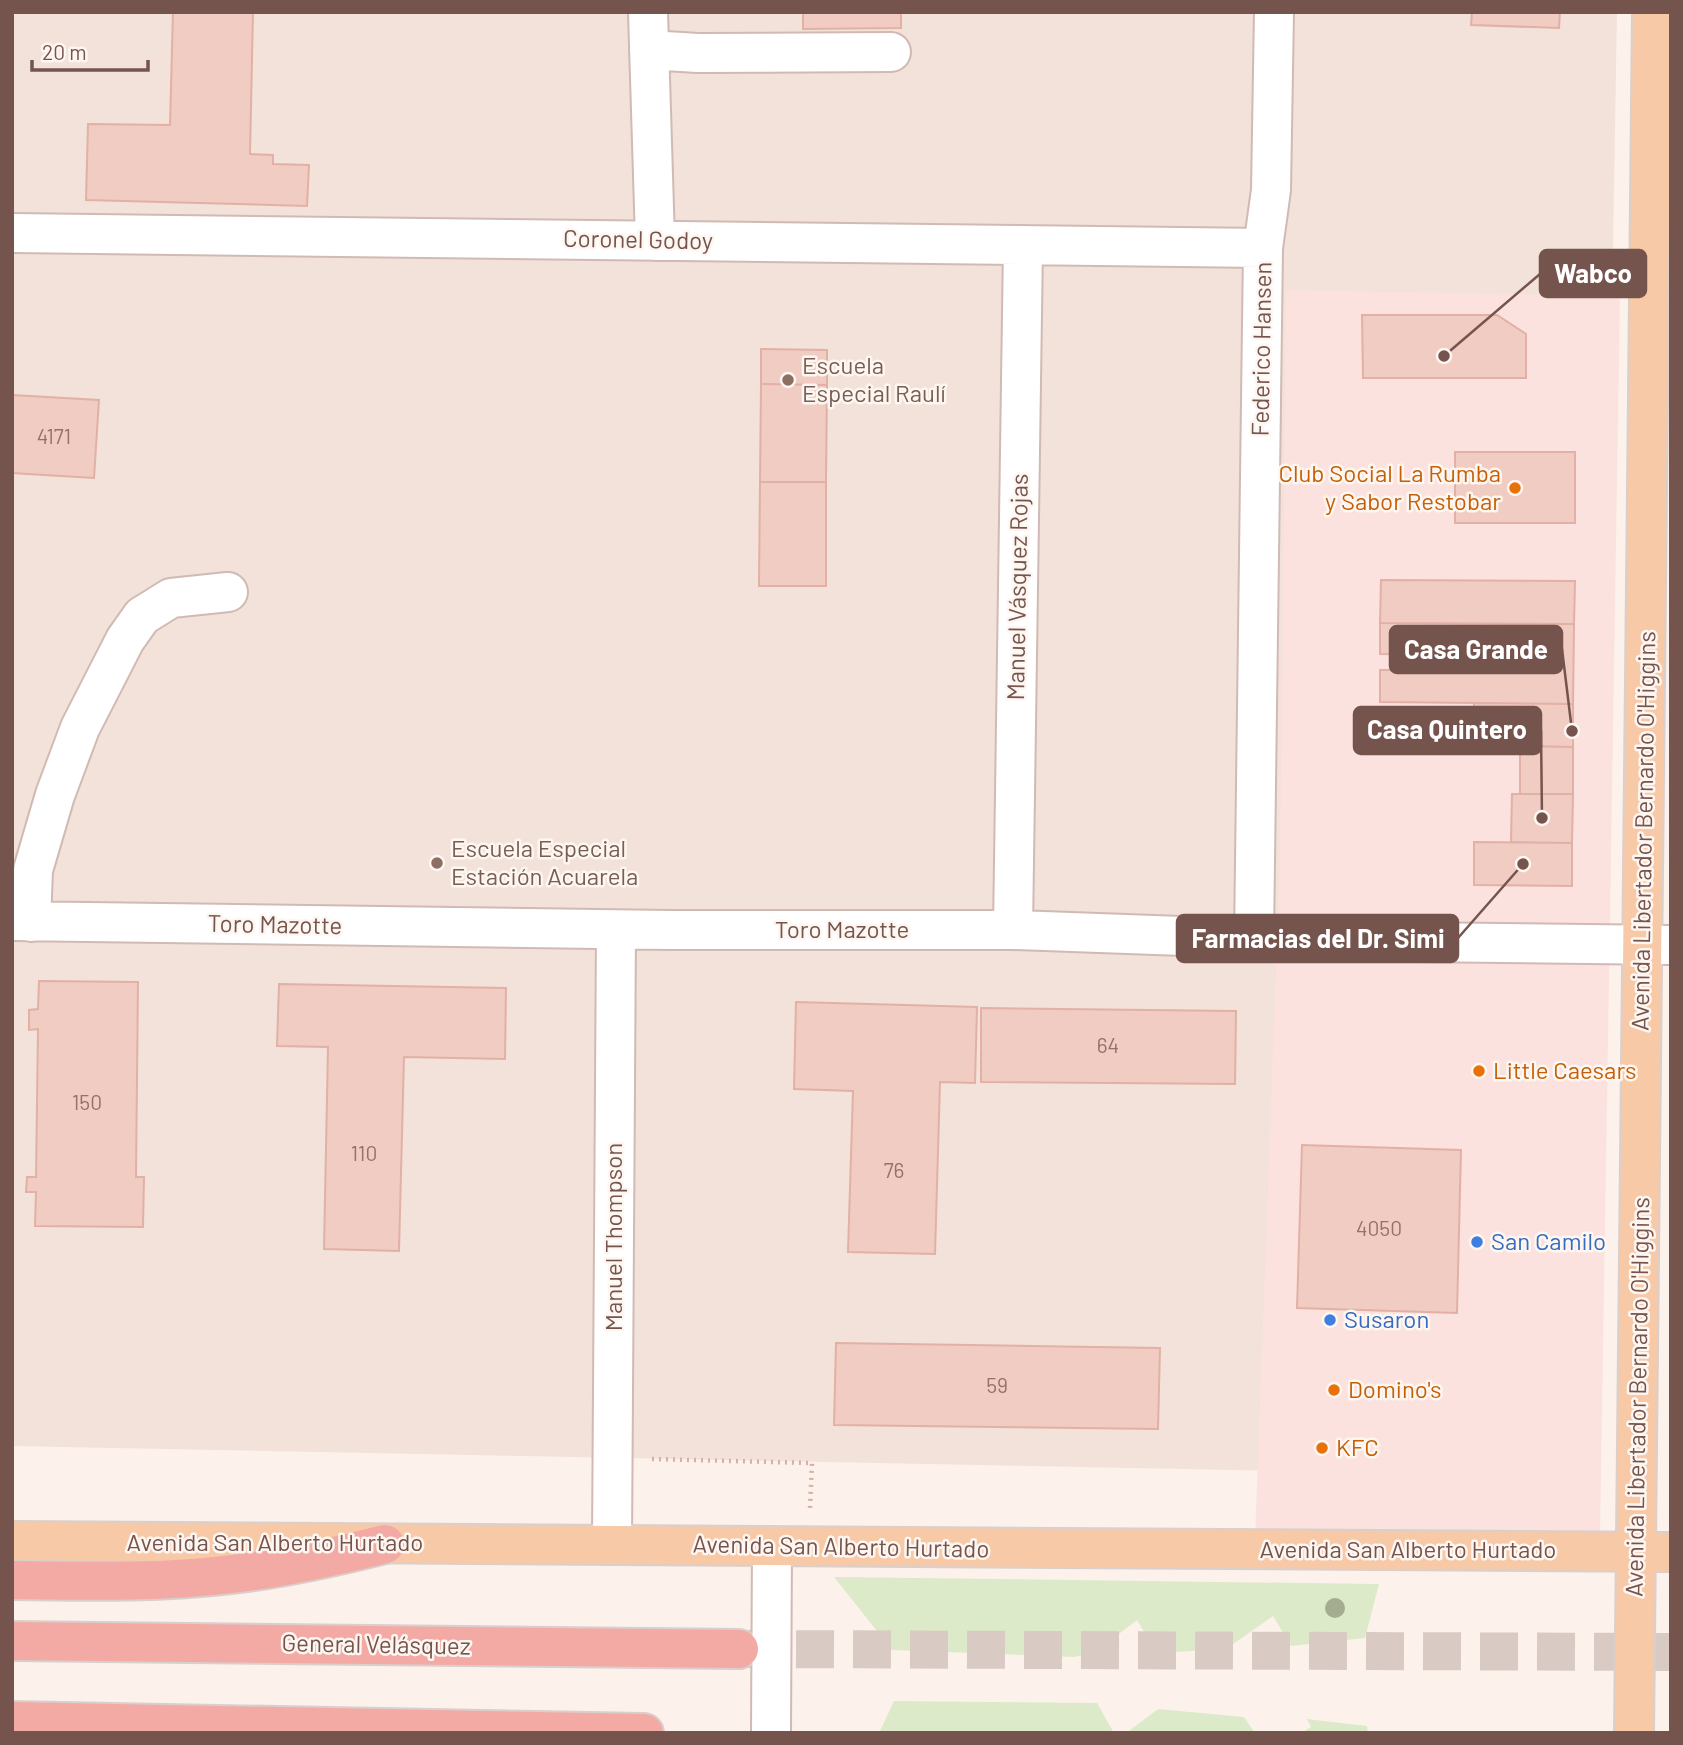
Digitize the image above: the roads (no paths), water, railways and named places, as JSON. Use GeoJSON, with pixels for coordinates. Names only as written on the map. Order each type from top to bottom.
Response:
{"type":"FeatureCollection","features":[{"type":"Feature","properties":{"kind":"highway"},"geometry":{"type":"LineString","coordinates":[[12,1580],[107,1581],[231,1574],[308,1562],[385,1544]]}},
{"type":"Feature","properties":{"kind":"highway","name":"General Velásquez"},"geometry":{"type":"LineString","coordinates":[[12,1642],[739,1648]]}},
{"type":"Feature","properties":{"kind":"highway"},"geometry":{"type":"LineString","coordinates":[[12,1721],[644,1733]]}},
{"type":"Feature","properties":{"kind":"main road","name":"Avenida Libertador Bernardo O'Higgins"},"geometry":{"type":"LineString","coordinates":[[1633,1733],[1653,1551],[1657,945],[1653,12]]}},
{"type":"Feature","properties":{"kind":"main road","name":"Avenida San Alberto Hurtado"},"geometry":{"type":"LineString","coordinates":[[12,1541],[1653,1551]]}},
{"type":"Feature","properties":{"kind":"street"},"geometry":{"type":"LineString","coordinates":[[648,12],[655,241]]}},
{"type":"Feature","properties":{"kind":"street","name":"Federico Hansen"},"geometry":{"type":"LineString","coordinates":[[1254,939],[1263,248],[1271,190],[1274,12]]}},
{"type":"Feature","properties":{"kind":"street"},"geometry":{"type":"LineString","coordinates":[[649,50],[698,53],[891,52]]}},
{"type":"Feature","properties":{"kind":"street","name":"Coronel Godoy"},"geometry":{"type":"LineString","coordinates":[[12,233],[1263,248]]}},
{"type":"Feature","properties":{"kind":"street","name":"Manuel Vásquez Rojas"},"geometry":{"type":"LineString","coordinates":[[1013,929],[1023,245]]}},
{"type":"Feature","properties":{"kind":"street"},"geometry":{"type":"LineString","coordinates":[[22,921],[33,870],[55,795],[80,728],[125,640],[142,616],[171,598],[228,592]]}},
{"type":"Feature","properties":{"kind":"street","name":"Toro Mazotte"},"geometry":{"type":"LineString","coordinates":[[22,921],[616,930],[1013,929],[1254,939],[1657,945]]}},
{"type":"Feature","properties":{"kind":"street","name":"Manuel Thompson"},"geometry":{"type":"LineString","coordinates":[[612,1545],[616,930]]}},
{"type":"Feature","properties":{"kind":"street"},"geometry":{"type":"LineString","coordinates":[[771,1733],[790,1547]]}},
{"type":"Feature","properties":{"kind":"tunnel"},"geometry":{"type":"LineString","coordinates":[[739,1649],[1671,1652]]}},
{"type":"Feature","properties":{"kind":"place","name":"Wabco"},"geometry":{"type":"Point","coordinates":[1444,356]}},
{"type":"Feature","properties":{"kind":"place","name":"Escuela Especial Raulí"},"geometry":{"type":"Point","coordinates":[788,380]}},
{"type":"Feature","properties":{"kind":"place","name":"Club Social La Rumba y Sabor Restobar"},"geometry":{"type":"Point","coordinates":[1515,488]}},
{"type":"Feature","properties":{"kind":"place","name":"Casa Grande"},"geometry":{"type":"Point","coordinates":[1572,731]}},
{"type":"Feature","properties":{"kind":"place","name":"Casa Quintero"},"geometry":{"type":"Point","coordinates":[1542,818]}},
{"type":"Feature","properties":{"kind":"place","name":"Escuela Especial Estación Acuarela"},"geometry":{"type":"Point","coordinates":[437,863]}},
{"type":"Feature","properties":{"kind":"place","name":"Farmacias del Dr. Simi"},"geometry":{"type":"Point","coordinates":[1523,864]}},
{"type":"Feature","properties":{"kind":"place","name":"Little Caesars"},"geometry":{"type":"Point","coordinates":[1479,1071]}},
{"type":"Feature","properties":{"kind":"place","name":"San Camilo"},"geometry":{"type":"Point","coordinates":[1477,1242]}},
{"type":"Feature","properties":{"kind":"place","name":"Susaron"},"geometry":{"type":"Point","coordinates":[1330,1320]}},
{"type":"Feature","properties":{"kind":"place","name":"Domino's"},"geometry":{"type":"Point","coordinates":[1334,1390]}},
{"type":"Feature","properties":{"kind":"place","name":"KFC"},"geometry":{"type":"Point","coordinates":[1322,1448]}}]}
